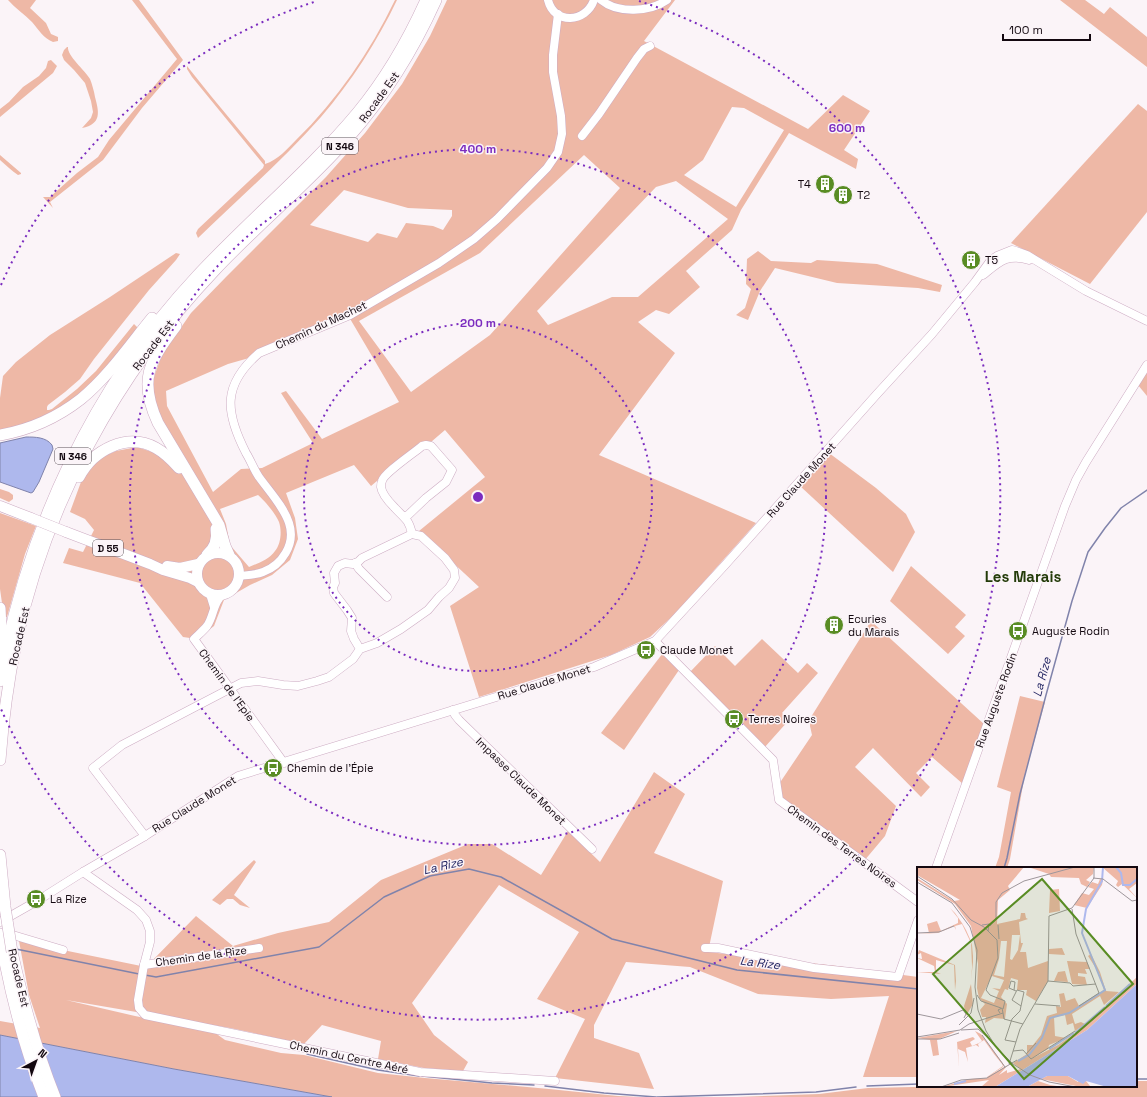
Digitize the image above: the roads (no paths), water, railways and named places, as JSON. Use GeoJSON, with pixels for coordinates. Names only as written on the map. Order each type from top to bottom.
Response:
{"type":"FeatureCollection","features":[{"type":"Feature","properties":{"kind":"highway","name":"Rocade Est"},"geometry":{"type":"LineString","coordinates":[[0,760],[10,677],[19,630],[34,575],[47,537],[85,452],[122,387],[212,267],[314,160],[374,91],[394,61],[426,0]]}},
{"type":"Feature","properties":{"kind":"highway","name":"Rocade Est"},"geometry":{"type":"LineString","coordinates":[[0,681],[15,609],[31,555],[48,511],[78,446],[123,370],[141,344],[182,293],[321,167],[349,137],[391,82],[408,54],[436,0]]}},
{"type":"Feature","properties":{"kind":"highway"},"geometry":{"type":"LineString","coordinates":[[0,435],[17,431],[53,417],[80,399],[96,385],[112,367],[173,294],[200,267],[212,267],[210,282],[157,353],[151,364],[147,385],[148,397],[158,423],[219,525],[229,555]]}},
{"type":"Feature","properties":{"kind":"highway"},"geometry":{"type":"LineString","coordinates":[[62,501],[69,497],[82,471],[96,456],[106,449],[117,444],[128,442],[147,444],[164,453],[180,469],[214,524],[217,534],[216,541],[213,549],[207,555]]}},
{"type":"Feature","properties":{"kind":"highway"},"geometry":{"type":"LineString","coordinates":[[0,608],[2,628],[0,648]]}},
{"type":"Feature","properties":{"kind":"highway","name":"Rocade Est"},"geometry":{"type":"LineString","coordinates":[[0,855],[8,951],[36,1077],[44,1097]]}},
{"type":"Feature","properties":{"kind":"highway","name":"Rocade Est"},"geometry":{"type":"LineString","coordinates":[[0,933],[8,951]]}},
{"type":"Feature","properties":{"kind":"highway","name":"Rocade Est"},"geometry":{"type":"LineString","coordinates":[[22,1016],[55,1097]]}},
{"type":"Feature","properties":{"kind":"main road","name":"D 55"},"geometry":{"type":"LineString","coordinates":[[0,506],[163,570],[198,582]]}},
{"type":"Feature","properties":{"kind":"main road"},"geometry":{"type":"LineString","coordinates":[[218,552],[229,555],[234,559],[239,570],[239,576],[234,588],[222,595],[215,595],[205,591],[198,582],[196,570],[202,559],[207,555],[218,552]]}},
{"type":"Feature","properties":{"kind":"main road","name":"D 55"},"geometry":{"type":"LineString","coordinates":[[150,564],[180,568],[198,564]]}},
{"type":"Feature","properties":{"kind":"street"},"geometry":{"type":"LineString","coordinates":[[548,0],[552,9],[558,14],[567,18],[574,18],[586,13],[592,4],[604,2],[626,10],[652,7],[667,0]]}},
{"type":"Feature","properties":{"kind":"street","name":"Chemin du Machet"},"geometry":{"type":"LineString","coordinates":[[239,576],[262,572],[276,566],[284,556],[289,546],[291,537],[290,524],[278,503],[258,475],[239,440],[232,420],[230,405],[233,387],[241,371],[259,353],[350,315],[439,263],[474,239],[497,219],[547,168],[558,152],[562,134],[561,116],[553,72],[553,55],[558,14]]}},
{"type":"Feature","properties":{"kind":"street"},"geometry":{"type":"LineString","coordinates":[[556,31],[567,18]]}},
{"type":"Feature","properties":{"kind":"street"},"geometry":{"type":"LineString","coordinates":[[582,136],[599,114],[637,58],[644,49],[650,46]]}},
{"type":"Feature","properties":{"kind":"street","name":"Rue Claude Monet"},"geometry":{"type":"LineString","coordinates":[[0,922],[38,901],[83,872],[145,836],[238,776],[594,667],[655,641],[932,334],[975,282],[1000,262],[1010,257],[1024,258],[1041,264],[1093,294],[1147,321]]}},
{"type":"Feature","properties":{"kind":"street","name":"Rue Auguste Rodin"},"geometry":{"type":"LineString","coordinates":[[936,867],[1068,499],[1086,462],[1147,364]]}},
{"type":"Feature","properties":{"kind":"street"},"geometry":{"type":"LineString","coordinates":[[405,518],[446,482],[452,470],[431,446],[422,446],[387,474],[382,480],[381,488],[396,509],[405,518],[410,526],[412,534]]}},
{"type":"Feature","properties":{"kind":"street"},"geometry":{"type":"LineString","coordinates":[[145,836],[93,768],[122,745],[241,683],[258,681],[298,686],[329,676],[354,659],[360,649],[377,643],[401,629],[428,610],[449,588],[455,578],[454,570],[445,558],[422,536],[412,534],[373,552],[355,563],[345,563],[338,566],[334,573],[334,593],[352,618],[351,631],[360,649]]}},
{"type":"Feature","properties":{"kind":"street"},"geometry":{"type":"LineString","coordinates":[[355,563],[387,597]]}},
{"type":"Feature","properties":{"kind":"street"},"geometry":{"type":"LineString","coordinates":[[210,594],[214,607]]}},
{"type":"Feature","properties":{"kind":"street","name":"Chemin de l'Epie"},"geometry":{"type":"LineString","coordinates":[[222,595],[218,598],[214,607],[213,615],[207,626],[194,639],[284,763]]}},
{"type":"Feature","properties":{"kind":"street","name":"Chemin des Terres Noires"},"geometry":{"type":"LineString","coordinates":[[655,641],[773,760],[779,800],[917,901]]}},
{"type":"Feature","properties":{"kind":"street","name":"Impasse Claude Monet"},"geometry":{"type":"LineString","coordinates":[[453,710],[459,720],[592,849]]}},
{"type":"Feature","properties":{"kind":"street"},"geometry":{"type":"LineString","coordinates":[[83,872],[137,910],[146,920],[150,931],[150,942],[144,966]]}},
{"type":"Feature","properties":{"kind":"street"},"geometry":{"type":"LineString","coordinates":[[705,948],[718,948],[814,968],[898,977],[917,923]]}},
{"type":"Feature","properties":{"kind":"street"},"geometry":{"type":"LineString","coordinates":[[0,933],[63,950]]}},
{"type":"Feature","properties":{"kind":"street","name":"Chemin de la Rize"},"geometry":{"type":"LineString","coordinates":[[144,966],[258,948]]}},
{"type":"Feature","properties":{"kind":"street","name":"Chemin du Centre Aéré"},"geometry":{"type":"LineString","coordinates":[[144,966],[140,981],[138,1000],[139,1008],[145,1015],[420,1072],[555,1081]]}},
{"type":"Feature","properties":{"kind":"water"},"geometry":{"type":"Polygon","coordinates":[[[26,437],[37,437],[47,440],[52,445],[53,449],[39,482],[31,493],[0,482],[0,443],[26,437]]]}},
{"type":"Feature","properties":{"kind":"water"},"geometry":{"type":"Polygon","coordinates":[[[0,1035],[174,1069],[332,1097],[0,1097],[0,1035]]]}},
{"type":"Feature","properties":{"kind":"waterway","name":"La Rize"},"geometry":{"type":"LineString","coordinates":[[1004,867],[1020,794],[1046,695],[1072,601],[1088,552],[1121,508],[1147,490]]}},
{"type":"Feature","properties":{"kind":"waterway","name":"La Rize"},"geometry":{"type":"LineString","coordinates":[[145,975],[156,977],[319,947],[384,897],[430,876],[469,869],[501,877],[612,939],[737,970],[917,989]]}},
{"type":"Feature","properties":{"kind":"waterway","name":"La Rize"},"geometry":{"type":"LineString","coordinates":[[16,949],[139,974]]}},
{"type":"Feature","properties":{"kind":"waterway"},"geometry":{"type":"LineString","coordinates":[[307,1054],[378,1070],[419,1076]]}},
{"type":"Feature","properties":{"kind":"waterway"},"geometry":{"type":"LineString","coordinates":[[422,1076],[492,1083],[534,1085]]}},
{"type":"Feature","properties":{"kind":"waterway"},"geometry":{"type":"LineString","coordinates":[[1138,1079],[1147,1079]]}},
{"type":"Feature","properties":{"kind":"waterway"},"geometry":{"type":"LineString","coordinates":[[867,1086],[917,1084]]}},
{"type":"Feature","properties":{"kind":"waterway"},"geometry":{"type":"LineString","coordinates":[[545,1086],[656,1097]]}},
{"type":"Feature","properties":{"kind":"waterway"},"geometry":{"type":"LineString","coordinates":[[657,1097],[816,1092],[856,1087]]}},
{"type":"Feature","properties":{"kind":"place","name":"T4"},"geometry":{"type":"Point","coordinates":[825,184]}},
{"type":"Feature","properties":{"kind":"place","name":"T2"},"geometry":{"type":"Point","coordinates":[843,195]}},
{"type":"Feature","properties":{"kind":"place","name":"T5"},"geometry":{"type":"Point","coordinates":[971,260]}},
{"type":"Feature","properties":{"kind":"place","name":"Ecuries du Marais"},"geometry":{"type":"Point","coordinates":[834,625]}},
{"type":"Feature","properties":{"kind":"place","name":"Auguste Rodin"},"geometry":{"type":"Point","coordinates":[1018,631]}},
{"type":"Feature","properties":{"kind":"place","name":"Claude Monet"},"geometry":{"type":"Point","coordinates":[646,650]}},
{"type":"Feature","properties":{"kind":"place","name":"Terres Noires"},"geometry":{"type":"Point","coordinates":[734,719]}},
{"type":"Feature","properties":{"kind":"place","name":"Chemin de l'Épie"},"geometry":{"type":"Point","coordinates":[273,768]}},
{"type":"Feature","properties":{"kind":"place","name":"La Rize"},"geometry":{"type":"Point","coordinates":[36,899]}},
{"type":"Feature","properties":{"kind":"district","name":"Les Marais"},"geometry":{"type":"Point","coordinates":[1023,576]}}]}
